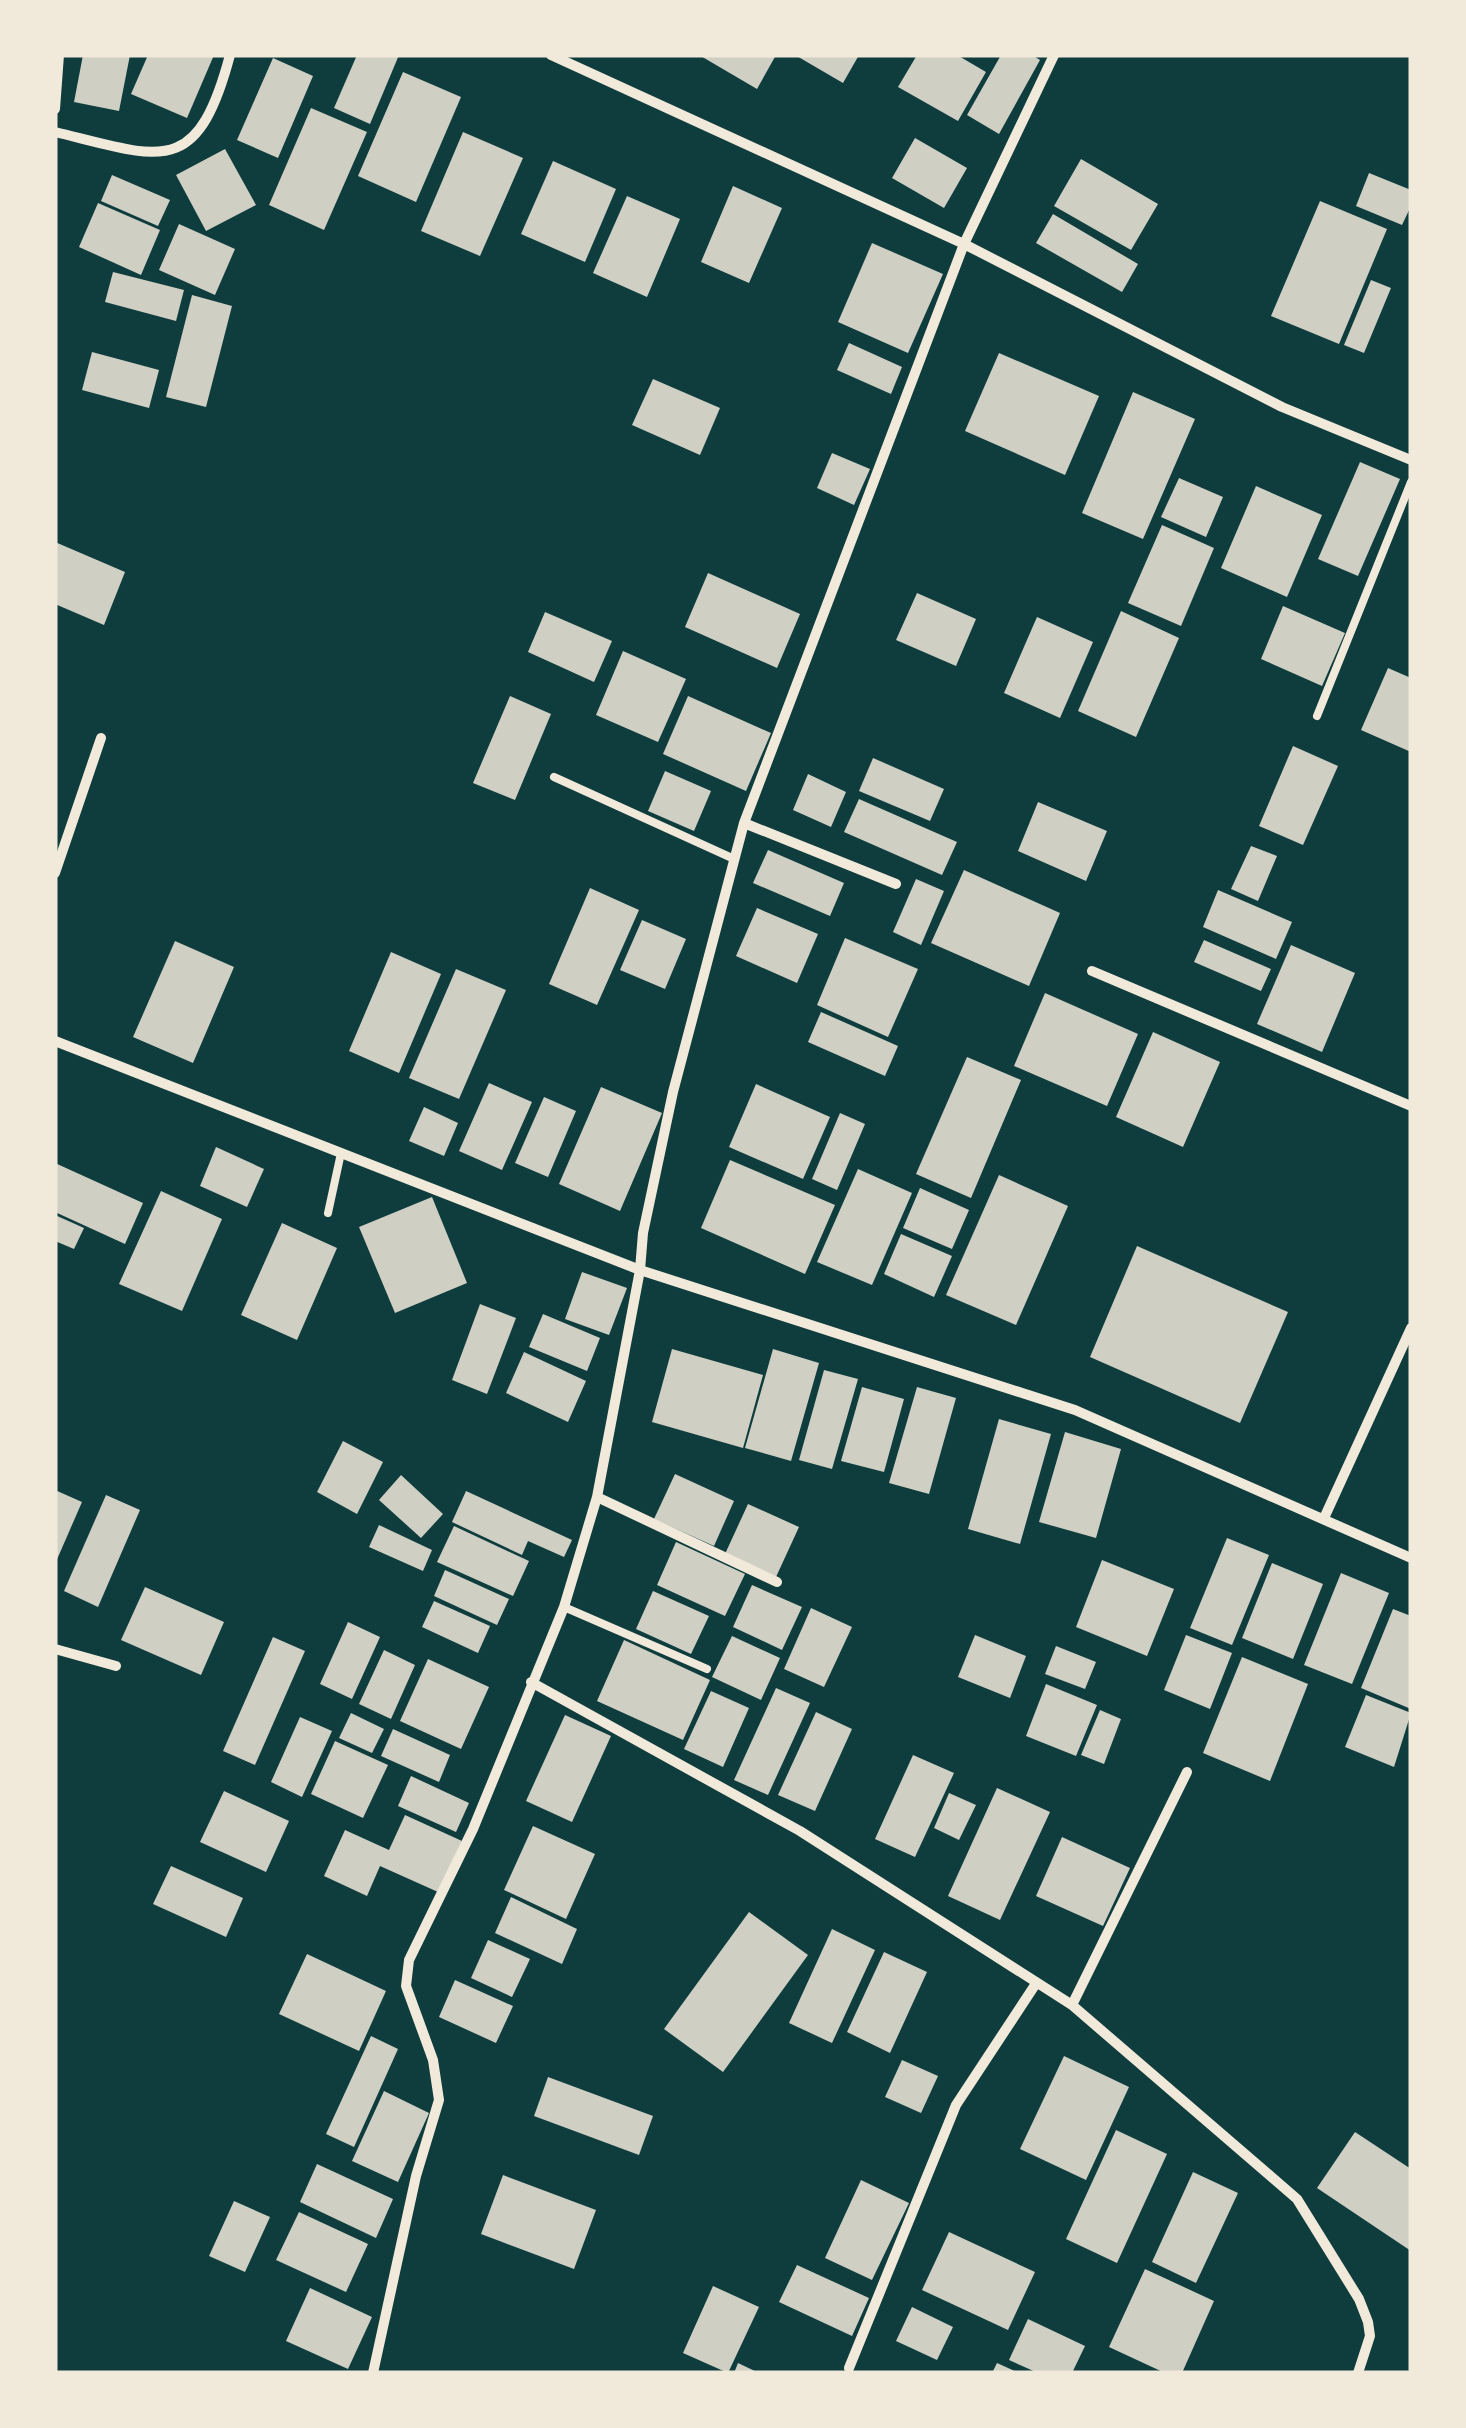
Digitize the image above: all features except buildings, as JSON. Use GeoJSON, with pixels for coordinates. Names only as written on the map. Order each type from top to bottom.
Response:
{"type":"FeatureCollection","features":[{"type":"Feature","properties":{"kind":"street"},"geometry":{"type":"LineString","coordinates":[[55,109],[60,55]]}},
{"type":"Feature","properties":{"kind":"street"},"geometry":{"type":"LineString","coordinates":[[55,132],[138,152],[180,147],[208,122],[230,55]]}},
{"type":"Feature","properties":{"kind":"street"},"geometry":{"type":"LineString","coordinates":[[551,55],[964,244],[1282,407],[1411,460]]}},
{"type":"Feature","properties":{"kind":"street"},"geometry":{"type":"LineString","coordinates":[[372,2373],[416,2176],[439,2100],[433,2060],[406,1986],[409,1960],[473,1829],[564,1607],[597,1498],[640,1270],[643,1233],[673,1092],[732,858],[964,244],[1054,55]]}},
{"type":"Feature","properties":{"kind":"street"},"geometry":{"type":"LineString","coordinates":[[55,873],[101,738]]}},
{"type":"Feature","properties":{"kind":"street"},"geometry":{"type":"LineString","coordinates":[[744,823],[896,884]]}},
{"type":"Feature","properties":{"kind":"street"},"geometry":{"type":"LineString","coordinates":[[1092,971],[1411,1106]]}},
{"type":"Feature","properties":{"kind":"street"},"geometry":{"type":"LineString","coordinates":[[55,1041],[640,1270],[1075,1410],[1326,1516],[1411,1558]]}},
{"type":"Feature","properties":{"kind":"street"},"geometry":{"type":"LineString","coordinates":[[1326,1516],[1411,1328]]}},
{"type":"Feature","properties":{"kind":"street"},"geometry":{"type":"LineString","coordinates":[[597,1498],[777,1582]]}},
{"type":"Feature","properties":{"kind":"street"},"geometry":{"type":"LineString","coordinates":[[55,1649],[116,1666]]}},
{"type":"Feature","properties":{"kind":"street"},"geometry":{"type":"LineString","coordinates":[[531,1682],[800,1831],[1035,1985],[1072,2005],[1297,2200],[1364,2310],[1370,2336],[1358,2373]]}},
{"type":"Feature","properties":{"kind":"street"},"geometry":{"type":"LineString","coordinates":[[1072,2005],[1186,1772]]}},
{"type":"Feature","properties":{"kind":"street"},"geometry":{"type":"LineString","coordinates":[[848,2368],[956,2105],[1035,1985]]}},
{"type":"Feature","properties":{"kind":"lane"},"geometry":{"type":"LineString","coordinates":[[1317,716],[1411,482]]}},
{"type":"Feature","properties":{"kind":"lane"},"geometry":{"type":"LineString","coordinates":[[554,777],[732,858]]}},
{"type":"Feature","properties":{"kind":"lane"},"geometry":{"type":"LineString","coordinates":[[328,1212],[341,1153]]}},
{"type":"Feature","properties":{"kind":"lane"},"geometry":{"type":"LineString","coordinates":[[564,1607],[706,1669]]}}]}
